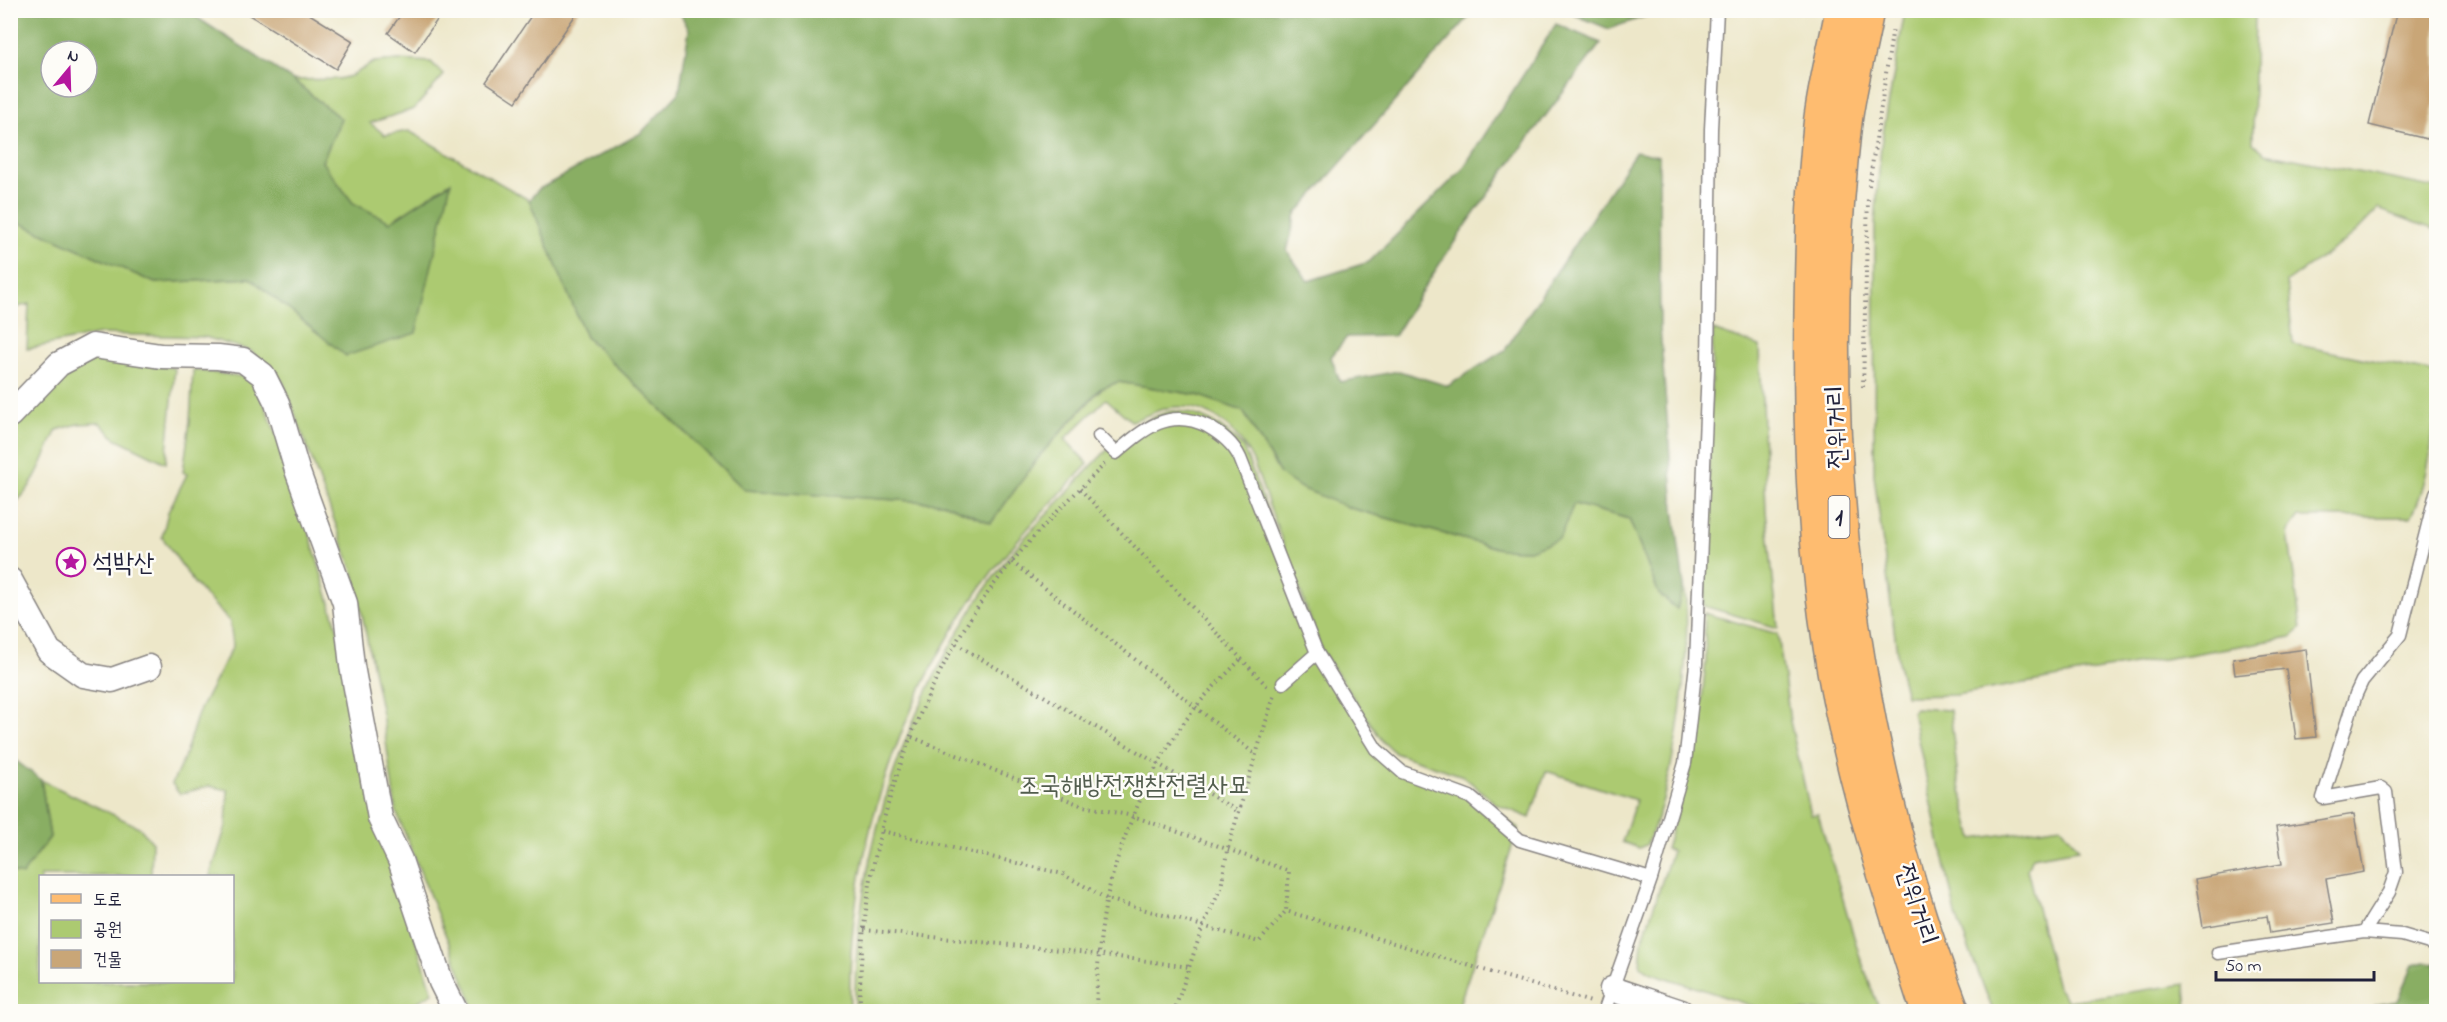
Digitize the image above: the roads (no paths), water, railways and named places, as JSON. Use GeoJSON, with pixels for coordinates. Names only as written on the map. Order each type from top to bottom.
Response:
{"type":"FeatureCollection","features":[{"type":"Feature","properties":{"kind":"main road","name":"전위거리"},"geometry":{"type":"LineString","coordinates":[[1842,10],[1820,124],[1812,236],[1810,372],[1815,506],[1826,609],[1842,711],[1874,845],[1928,1011]]}},
{"type":"Feature","properties":{"kind":"main road","name":"전위거리"},"geometry":{"type":"LineString","coordinates":[[1881,16],[1844,129],[1836,242],[1834,372],[1838,506],[1849,606],[1866,709],[1895,834],[1953,1011]]}},
{"type":"Feature","properties":{"kind":"street"},"geometry":{"type":"LineString","coordinates":[[10,415],[59,364],[93,346],[161,356],[243,360],[263,375],[277,403],[297,470],[345,603],[352,666],[380,818],[400,860],[441,982],[456,1011]]}},
{"type":"Feature","properties":{"kind":"street"},"geometry":{"type":"LineString","coordinates":[[10,580],[49,651],[83,675],[112,680],[149,667]]}},
{"type":"Feature","properties":{"kind":"street"},"geometry":{"type":"LineString","coordinates":[[1607,1002],[1681,1011]]}},
{"type":"Feature","properties":{"kind":"lane"},"geometry":{"type":"LineString","coordinates":[[1607,1002],[1651,879],[1685,763],[1696,664],[1708,366],[1711,129],[1717,10]]}},
{"type":"Feature","properties":{"kind":"lane"},"geometry":{"type":"LineString","coordinates":[[1099,436],[1116,453],[1142,430],[1173,418],[1201,423],[1229,441],[1240,458],[1317,653],[1376,749],[1402,772],[1455,789],[1470,797],[1520,840],[1651,879]]}},
{"type":"Feature","properties":{"kind":"lane"},"geometry":{"type":"LineString","coordinates":[[2364,932],[2389,892],[2396,872],[2386,792],[2381,788],[2324,798],[2362,681],[2400,635],[2436,493]]}},
{"type":"Feature","properties":{"kind":"lane"},"geometry":{"type":"LineString","coordinates":[[1283,683],[1317,653]]}},
{"type":"Feature","properties":{"kind":"lane"},"geometry":{"type":"LineString","coordinates":[[2218,952],[2364,932],[2402,935],[2436,945]]}},
{"type":"Feature","properties":{"kind":"place","name":"석박산"},"geometry":{"type":"Point","coordinates":[71,562]}},
{"type":"Feature","properties":{"kind":"park label","name":"조국해방전쟁참전렬사묘"},"geometry":{"type":"Point","coordinates":[1134,784]}}]}
